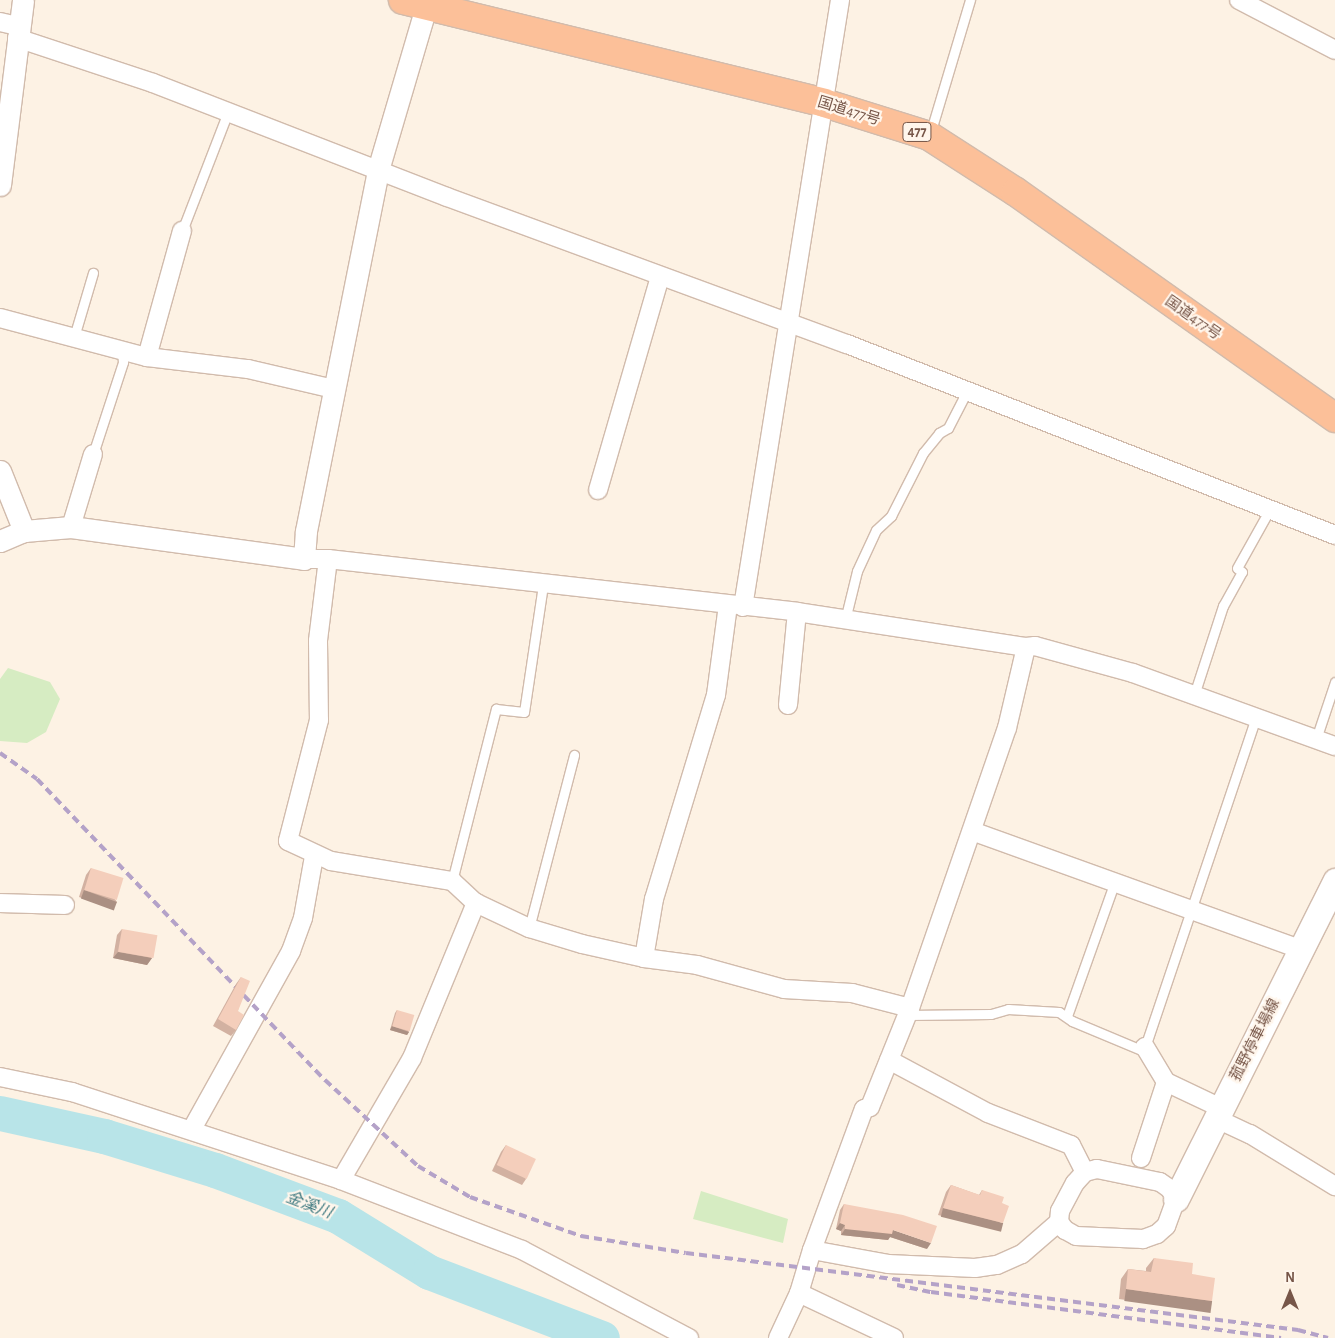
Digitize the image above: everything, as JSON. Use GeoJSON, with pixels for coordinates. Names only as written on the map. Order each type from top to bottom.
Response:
{"type":"FeatureCollection","features":[{"type":"Feature","properties":{"kind":"highway","name":"国道477号"},"geometry":{"type":"LineString","coordinates":[[419,2],[824,103],[930,136],[1016,192],[1335,418]]}},
{"type":"Feature","properties":{"kind":"main road","name":"菰野停車場線"},"geometry":{"type":"LineString","coordinates":[[1176,1199],[1335,881]]}},
{"type":"Feature","properties":{"kind":"street"},"geometry":{"type":"LineString","coordinates":[[0,185],[1,147],[12,29],[23,0]]}},
{"type":"Feature","properties":{"kind":"street"},"geometry":{"type":"LineString","coordinates":[[644,958],[654,899],[716,695],[735,606],[789,324],[840,0]]}},
{"type":"Feature","properties":{"kind":"street"},"geometry":{"type":"LineString","coordinates":[[1239,0],[1335,50]]}},
{"type":"Feature","properties":{"kind":"street"},"geometry":{"type":"LineString","coordinates":[[304,559],[306,531],[378,170],[419,2]]}},
{"type":"Feature","properties":{"kind":"street"},"geometry":{"type":"LineString","coordinates":[[12,29],[660,277],[967,391],[1335,535]]}},
{"type":"Feature","properties":{"kind":"street"},"geometry":{"type":"LineString","coordinates":[[147,357],[182,231]]}},
{"type":"Feature","properties":{"kind":"street"},"geometry":{"type":"LineString","coordinates":[[598,490],[660,277]]}},
{"type":"Feature","properties":{"kind":"street"},"geometry":{"type":"LineString","coordinates":[[0,318],[147,357],[248,369],[334,389]]}},
{"type":"Feature","properties":{"kind":"street"},"geometry":{"type":"LineString","coordinates":[[71,527],[93,454]]}},
{"type":"Feature","properties":{"kind":"street"},"geometry":{"type":"LineString","coordinates":[[0,471],[24,531]]}},
{"type":"Feature","properties":{"kind":"street"},"geometry":{"type":"LineString","coordinates":[[0,541],[24,531],[71,527],[304,559],[328,559],[543,585],[797,612],[1026,647],[1035,646],[1078,655],[1335,746]]}},
{"type":"Feature","properties":{"kind":"street"},"geometry":{"type":"LineString","coordinates":[[328,559],[318,641],[319,720],[288,833],[288,841],[314,856],[452,881],[476,903],[529,928],[644,958],[697,965],[784,989],[852,993],[908,1011]]}},
{"type":"Feature","properties":{"kind":"street"},"geometry":{"type":"LineString","coordinates":[[788,704],[797,612]]}},
{"type":"Feature","properties":{"kind":"street"},"geometry":{"type":"LineString","coordinates":[[778,1338],[799,1292],[812,1250],[864,1109],[870,1108],[908,1011],[1007,728],[1026,647]]}},
{"type":"Feature","properties":{"kind":"street"},"geometry":{"type":"LineString","coordinates":[[972,831],[1194,909],[1302,950]]}},
{"type":"Feature","properties":{"kind":"street"},"geometry":{"type":"LineString","coordinates":[[192,1129],[291,951],[303,918],[314,856]]}},
{"type":"Feature","properties":{"kind":"street"},"geometry":{"type":"LineString","coordinates":[[0,903],[65,905]]}},
{"type":"Feature","properties":{"kind":"street"},"geometry":{"type":"LineString","coordinates":[[340,1180],[412,1058],[476,903]]}},
{"type":"Feature","properties":{"kind":"street"},"geometry":{"type":"LineString","coordinates":[[1147,1050],[1166,1082],[1335,1186]]}},
{"type":"Feature","properties":{"kind":"street"},"geometry":{"type":"LineString","coordinates":[[889,1060],[988,1113],[1072,1146],[1086,1172]]}},
{"type":"Feature","properties":{"kind":"street"},"geometry":{"type":"LineString","coordinates":[[0,1077],[72,1092],[192,1129],[340,1180],[522,1250],[689,1338]]}},
{"type":"Feature","properties":{"kind":"street"},"geometry":{"type":"LineString","coordinates":[[1141,1158],[1166,1082]]}},
{"type":"Feature","properties":{"kind":"street"},"geometry":{"type":"LineString","coordinates":[[1097,1169],[1160,1182],[1170,1189],[1176,1199],[1166,1226],[1157,1234],[1143,1239],[1076,1236],[1065,1230],[1059,1222],[1060,1211],[1075,1183],[1086,1172],[1097,1169]]}},
{"type":"Feature","properties":{"kind":"street"},"geometry":{"type":"LineString","coordinates":[[812,1250],[888,1264],[975,1268],[997,1265],[1022,1254],[1059,1222]]}},
{"type":"Feature","properties":{"kind":"street"},"geometry":{"type":"LineString","coordinates":[[799,1292],[894,1338]]}},
{"type":"Feature","properties":{"kind":"lane"},"geometry":{"type":"LineString","coordinates":[[930,136],[970,0]]}},
{"type":"Feature","properties":{"kind":"lane"},"geometry":{"type":"LineString","coordinates":[[182,231],[228,112]]}},
{"type":"Feature","properties":{"kind":"lane"},"geometry":{"type":"LineString","coordinates":[[74,337],[93,273]]}},
{"type":"Feature","properties":{"kind":"lane"},"geometry":{"type":"LineString","coordinates":[[93,454],[123,362],[122,351]]}},
{"type":"Feature","properties":{"kind":"lane"},"geometry":{"type":"LineString","coordinates":[[844,620],[857,571],[876,530],[891,516],[923,453],[939,433],[948,428],[967,391]]}},
{"type":"Feature","properties":{"kind":"lane"},"geometry":{"type":"LineString","coordinates":[[1194,695],[1223,606],[1242,572],[1237,568],[1270,509]]}},
{"type":"Feature","properties":{"kind":"lane"},"geometry":{"type":"LineString","coordinates":[[452,881],[496,709],[524,712],[543,585]]}},
{"type":"Feature","properties":{"kind":"lane"},"geometry":{"type":"LineString","coordinates":[[1316,739],[1335,682]]}},
{"type":"Feature","properties":{"kind":"lane"},"geometry":{"type":"LineString","coordinates":[[908,1011],[991,1014],[1008,1009],[1059,1012],[1147,1050],[1256,717]]}},
{"type":"Feature","properties":{"kind":"lane"},"geometry":{"type":"LineString","coordinates":[[529,928],[574,755]]}},
{"type":"Feature","properties":{"kind":"lane"},"geometry":{"type":"LineString","coordinates":[[1067,1016],[1115,881]]}},
{"type":"Feature","properties":{"kind":"green space"},"geometry":{"type":"Polygon","coordinates":[[[8,668],[50,682],[60,699],[46,732],[27,743],[0,741],[0,679],[8,668]]]}},
{"type":"Feature","properties":{"kind":"green space"},"geometry":{"type":"Polygon","coordinates":[[[701,1191],[788,1219],[783,1243],[693,1219],[701,1191]]]}},
{"type":"Feature","properties":{"kind":"building"},"geometry":{"type":"Polygon","coordinates":[[[91,868],[124,878],[117,900],[84,890],[91,868]]]}},
{"type":"Feature","properties":{"kind":"building"},"geometry":{"type":"Polygon","coordinates":[[[122,929],[157,935],[153,958],[118,952],[122,929]]]}},
{"type":"Feature","properties":{"kind":"building"},"geometry":{"type":"Polygon","coordinates":[[[241,977],[250,981],[238,1011],[244,1015],[236,1030],[218,1019],[241,977]]]}},
{"type":"Feature","properties":{"kind":"building"},"geometry":{"type":"Polygon","coordinates":[[[397,1010],[414,1015],[410,1031],[392,1026],[397,1010]]]}},
{"type":"Feature","properties":{"kind":"building"},"geometry":{"type":"Polygon","coordinates":[[[506,1145],[536,1159],[527,1179],[497,1165],[506,1145]]]}},
{"type":"Feature","properties":{"kind":"building"},"geometry":{"type":"Polygon","coordinates":[[[951,1185],[980,1195],[982,1190],[1004,1197],[1002,1203],[1009,1206],[1003,1223],[943,1208],[951,1185]]]}},
{"type":"Feature","properties":{"kind":"building"},"geometry":{"type":"Polygon","coordinates":[[[844,1204],[903,1215],[937,1226],[931,1243],[893,1230],[892,1234],[845,1229],[845,1225],[840,1223],[844,1204]]]}},
{"type":"Feature","properties":{"kind":"building"},"geometry":{"type":"Polygon","coordinates":[[[1154,1258],[1193,1263],[1192,1274],[1215,1278],[1212,1301],[1126,1289],[1128,1269],[1151,1272],[1154,1258]]]}},
{"type":"Feature","properties":{"kind":"waterway","name":"金溪川"},"geometry":{"type":"LineString","coordinates":[[0,1113],[104,1136],[215,1170],[338,1216],[429,1272],[602,1338]]}},
{"type":"Feature","properties":{"kind":"railway"},"geometry":{"type":"LineString","coordinates":[[0,753],[37,779],[325,1080],[418,1166],[470,1197],[581,1236],[686,1253],[1298,1330],[1328,1338]]}},
{"type":"Feature","properties":{"kind":"railway"},"geometry":{"type":"LineString","coordinates":[[897,1285],[931,1292],[1281,1338]]}}]}
